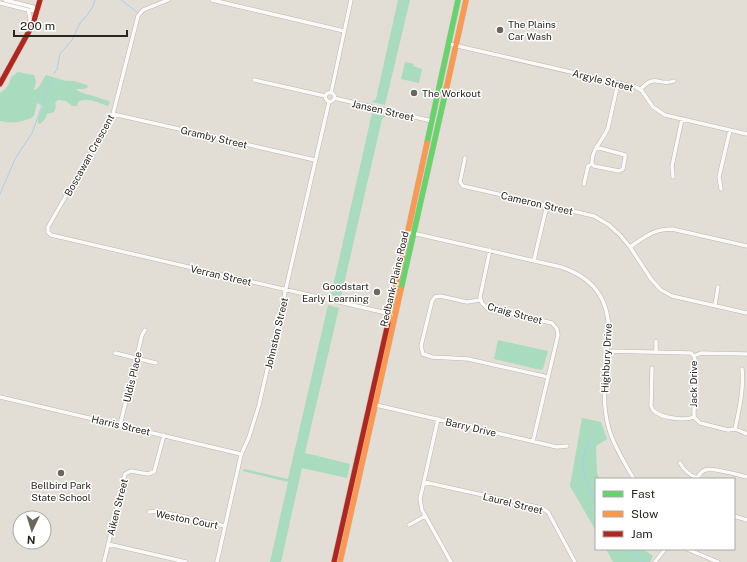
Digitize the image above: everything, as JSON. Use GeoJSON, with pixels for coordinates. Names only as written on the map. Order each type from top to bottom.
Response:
{"type":"FeatureCollection","features":[{"type":"Feature","properties":{"kind":"main road"},"geometry":{"type":"LineString","coordinates":[[0,84],[33,24],[40,0]]}},
{"type":"Feature","properties":{"kind":"main road","name":"Redbank Plains Road"},"geometry":{"type":"LineString","coordinates":[[340,562],[376,405],[408,232],[458,0]]}},
{"type":"Feature","properties":{"kind":"main road"},"geometry":{"type":"LineString","coordinates":[[456,12],[460,9],[462,0]]}},
{"type":"Feature","properties":{"kind":"main road","name":"Redbank Plains Road"},"geometry":{"type":"LineString","coordinates":[[334,562],[392,315],[414,233],[466,0]]}},
{"type":"Feature","properties":{"kind":"main road"},"geometry":{"type":"LineString","coordinates":[[426,144],[430,142],[434,124],[438,123]]}},
{"type":"Feature","properties":{"kind":"street","name":"Boscawan Crescent"},"geometry":{"type":"LineString","coordinates":[[48,232],[48,227],[113,114],[138,16],[144,10],[168,0]]}},
{"type":"Feature","properties":{"kind":"street"},"geometry":{"type":"LineString","coordinates":[[212,0],[344,31]]}},
{"type":"Feature","properties":{"kind":"street"},"geometry":{"type":"LineString","coordinates":[[325,96],[326,100],[329,102],[334,98],[334,95],[331,93],[351,0]]}},
{"type":"Feature","properties":{"kind":"street"},"geometry":{"type":"LineString","coordinates":[[7,1],[28,10],[38,11]]}},
{"type":"Feature","properties":{"kind":"street"},"geometry":{"type":"LineString","coordinates":[[0,3],[7,1],[34,7],[38,11]]}},
{"type":"Feature","properties":{"kind":"street"},"geometry":{"type":"LineString","coordinates":[[28,10],[30,21],[33,24]]}},
{"type":"Feature","properties":{"kind":"street","name":"Argyle Street"},"geometry":{"type":"LineString","coordinates":[[449,44],[636,87],[651,105],[665,115],[747,134]]}},
{"type":"Feature","properties":{"kind":"street"},"geometry":{"type":"LineString","coordinates":[[254,80],[325,96],[327,93],[331,93]]}},
{"type":"Feature","properties":{"kind":"street"},"geometry":{"type":"LineString","coordinates":[[640,90],[648,82],[653,80],[665,82],[674,81]]}},
{"type":"Feature","properties":{"kind":"street"},"geometry":{"type":"LineString","coordinates":[[584,184],[588,166],[592,164],[593,153],[608,128],[618,83]]}},
{"type":"Feature","properties":{"kind":"street","name":"Jansen Street"},"geometry":{"type":"LineString","coordinates":[[334,98],[432,121]]}},
{"type":"Feature","properties":{"kind":"street","name":"Johnston Street"},"geometry":{"type":"LineString","coordinates":[[217,562],[241,454],[249,437],[255,418],[329,102]]}},
{"type":"Feature","properties":{"kind":"street","name":"Gramby Street"},"geometry":{"type":"LineString","coordinates":[[113,114],[315,160]]}},
{"type":"Feature","properties":{"kind":"street"},"geometry":{"type":"LineString","coordinates":[[673,177],[672,166],[682,119]]}},
{"type":"Feature","properties":{"kind":"street"},"geometry":{"type":"LineString","coordinates":[[721,189],[719,177],[730,130]]}},
{"type":"Feature","properties":{"kind":"street"},"geometry":{"type":"LineString","coordinates":[[592,164],[594,166],[619,171],[623,169],[625,155],[596,147]]}},
{"type":"Feature","properties":{"kind":"street","name":"Cameron Street"},"geometry":{"type":"LineString","coordinates":[[465,158],[460,182],[463,186],[594,216],[609,225],[620,235],[651,279],[661,290],[672,296],[747,313]]}},
{"type":"Feature","properties":{"kind":"street"},"geometry":{"type":"LineString","coordinates":[[534,260],[547,205]]}},
{"type":"Feature","properties":{"kind":"street"},"geometry":{"type":"LineString","coordinates":[[630,248],[660,229],[672,229],[747,246]]}},
{"type":"Feature","properties":{"kind":"street","name":"Verran Street"},"geometry":{"type":"LineString","coordinates":[[48,232],[51,235],[392,315]]}},
{"type":"Feature","properties":{"kind":"street","name":"Highbury Drive"},"geometry":{"type":"LineString","coordinates":[[408,232],[561,267],[579,274],[589,281],[605,303],[607,311],[609,331],[604,397],[609,431],[633,478]]}},
{"type":"Feature","properties":{"kind":"street","name":"Craig Street"},"geometry":{"type":"LineString","coordinates":[[490,250],[480,300],[482,303],[487,308],[552,323],[557,329],[558,335],[533,441]]}},
{"type":"Feature","properties":{"kind":"street"},"geometry":{"type":"LineString","coordinates":[[715,305],[718,287]]}},
{"type":"Feature","properties":{"kind":"street"},"geometry":{"type":"LineString","coordinates":[[480,300],[467,302],[440,296],[435,297],[432,301],[421,346],[423,354],[432,357],[468,359],[548,377]]}},
{"type":"Feature","properties":{"kind":"street","name":"Uldis Place"},"geometry":{"type":"LineString","coordinates":[[120,425],[142,334],[145,330]]}},
{"type":"Feature","properties":{"kind":"street"},"geometry":{"type":"LineString","coordinates":[[656,341],[656,352]]}},
{"type":"Feature","properties":{"kind":"street","name":"Jack Drive"},"geometry":{"type":"LineString","coordinates":[[608,351],[688,352],[694,356],[694,417],[700,423],[728,430],[735,429],[747,434]]}},
{"type":"Feature","properties":{"kind":"street"},"geometry":{"type":"LineString","coordinates":[[115,353],[156,363]]}},
{"type":"Feature","properties":{"kind":"street"},"geometry":{"type":"LineString","coordinates":[[694,356],[700,353],[747,354]]}},
{"type":"Feature","properties":{"kind":"street"},"geometry":{"type":"LineString","coordinates":[[652,368],[651,406],[653,410],[660,414],[684,420],[694,417]]}},
{"type":"Feature","properties":{"kind":"street"},"geometry":{"type":"LineString","coordinates":[[735,429],[739,411],[743,377],[742,369]]}},
{"type":"Feature","properties":{"kind":"street","name":"Harris Street"},"geometry":{"type":"LineString","coordinates":[[0,397],[241,454]]}},
{"type":"Feature","properties":{"kind":"street","name":"Barry Drive"},"geometry":{"type":"LineString","coordinates":[[376,405],[558,447],[567,446]]}},
{"type":"Feature","properties":{"kind":"street"},"geometry":{"type":"LineString","coordinates":[[438,419],[420,499],[421,506],[451,561],[445,562]]}},
{"type":"Feature","properties":{"kind":"street","name":"Aiken Street"},"geometry":{"type":"LineString","coordinates":[[104,562],[125,474],[131,470],[153,474],[164,435]]}},
{"type":"Feature","properties":{"kind":"street"},"geometry":{"type":"LineString","coordinates":[[680,463],[683,468],[697,478],[706,470],[712,469],[747,477]]}},
{"type":"Feature","properties":{"kind":"street","name":"Laurel Street"},"geometry":{"type":"LineString","coordinates":[[424,482],[542,508],[548,512],[575,562]]}},
{"type":"Feature","properties":{"kind":"street","name":"Weston Court"},"geometry":{"type":"LineString","coordinates":[[149,512],[158,511],[225,526]]}},
{"type":"Feature","properties":{"kind":"street"},"geometry":{"type":"LineString","coordinates":[[409,525],[426,516]]}},
{"type":"Feature","properties":{"kind":"street"},"geometry":{"type":"LineString","coordinates":[[735,516],[747,520]]}},
{"type":"Feature","properties":{"kind":"street"},"geometry":{"type":"LineString","coordinates":[[108,544],[186,562]]}},
{"type":"Feature","properties":{"kind":"street"},"geometry":{"type":"LineString","coordinates":[[655,562],[664,550]]}},
{"type":"Feature","properties":{"kind":"street"},"geometry":{"type":"LineString","coordinates":[[689,550],[718,562]]}},
{"type":"Feature","properties":{"kind":"green space"},"geometry":{"type":"Polygon","coordinates":[[[398,0],[410,0],[385,105],[372,102],[376,99],[398,0]]]}},
{"type":"Feature","properties":{"kind":"green space"},"geometry":{"type":"Polygon","coordinates":[[[405,62],[414,64],[413,66],[422,69],[419,83],[401,79],[405,62]]]}},
{"type":"Feature","properties":{"kind":"green space"},"geometry":{"type":"Polygon","coordinates":[[[18,72],[34,75],[36,81],[35,90],[46,75],[87,85],[88,87],[84,89],[76,89],[80,92],[109,101],[110,103],[108,106],[89,100],[82,100],[78,102],[77,106],[72,106],[66,101],[58,100],[55,103],[56,107],[54,112],[47,114],[45,119],[40,124],[38,123],[38,118],[43,106],[37,103],[34,116],[27,120],[18,122],[0,121],[0,93],[10,82],[11,77],[18,72]]]}},
{"type":"Feature","properties":{"kind":"green space"},"geometry":{"type":"Polygon","coordinates":[[[372,113],[386,116],[382,119],[341,297],[331,295],[372,113]]]}},
{"type":"Feature","properties":{"kind":"green space"},"geometry":{"type":"Polygon","coordinates":[[[328,305],[339,308],[305,453],[350,464],[347,478],[302,468],[281,562],[270,562],[288,482],[243,471],[244,469],[288,479],[328,305]]]}},
{"type":"Feature","properties":{"kind":"green space"},"geometry":{"type":"Polygon","coordinates":[[[498,340],[548,351],[543,369],[541,370],[494,359],[498,340]]]}},
{"type":"Feature","properties":{"kind":"green space"},"geometry":{"type":"Polygon","coordinates":[[[582,418],[601,422],[607,439],[596,446],[597,473],[600,478],[595,478],[595,529],[570,486],[582,418]]]}},
{"type":"Feature","properties":{"kind":"green space"},"geometry":{"type":"Polygon","coordinates":[[[607,550],[644,550],[653,556],[650,562],[613,562],[607,550]]]}},
{"type":"Feature","properties":{"kind":"waterway"},"geometry":{"type":"LineString","coordinates":[[54,74],[57,69],[60,54],[72,40],[80,23],[88,14],[95,0]]}},
{"type":"Feature","properties":{"kind":"waterway"},"geometry":{"type":"LineString","coordinates":[[121,0],[137,12]]}},
{"type":"Feature","properties":{"kind":"waterway"},"geometry":{"type":"LineString","coordinates":[[0,194],[15,159],[32,133],[52,78]]}},
{"type":"Feature","properties":{"kind":"waterway"},"geometry":{"type":"LineString","coordinates":[[595,499],[587,483],[583,470],[583,456],[586,447],[596,431]]}},
{"type":"Feature","properties":{"kind":"waterway"},"geometry":{"type":"LineString","coordinates":[[627,550],[644,562]]}},
{"type":"Feature","properties":{"kind":"traffic: fast"},"geometry":{"type":"LineString","coordinates":[[427,143],[458,0]]}},
{"type":"Feature","properties":{"kind":"traffic: fast"},"geometry":{"type":"LineString","coordinates":[[401,289],[446,90]]}},
{"type":"Feature","properties":{"kind":"traffic: slow"},"geometry":{"type":"LineString","coordinates":[[446,90],[466,0]]}},
{"type":"Feature","properties":{"kind":"traffic: slow"},"geometry":{"type":"LineString","coordinates":[[388,323],[427,143]]}},
{"type":"Feature","properties":{"kind":"traffic: slow"},"geometry":{"type":"LineString","coordinates":[[340,562],[401,289]]}},
{"type":"Feature","properties":{"kind":"traffic: jam"},"geometry":{"type":"LineString","coordinates":[[0,84],[33,24],[40,0]]}},
{"type":"Feature","properties":{"kind":"traffic: jam"},"geometry":{"type":"LineString","coordinates":[[334,562],[388,323]]}},
{"type":"Feature","properties":{"kind":"place","name":"The Plains Car Wash"},"geometry":{"type":"Point","coordinates":[500,30]}},
{"type":"Feature","properties":{"kind":"place","name":"The Workout"},"geometry":{"type":"Point","coordinates":[414,93]}},
{"type":"Feature","properties":{"kind":"place","name":"Goodstart Early Learning"},"geometry":{"type":"Point","coordinates":[377,292]}},
{"type":"Feature","properties":{"kind":"place","name":"Bellbird Park State School"},"geometry":{"type":"Point","coordinates":[61,473]}}]}
